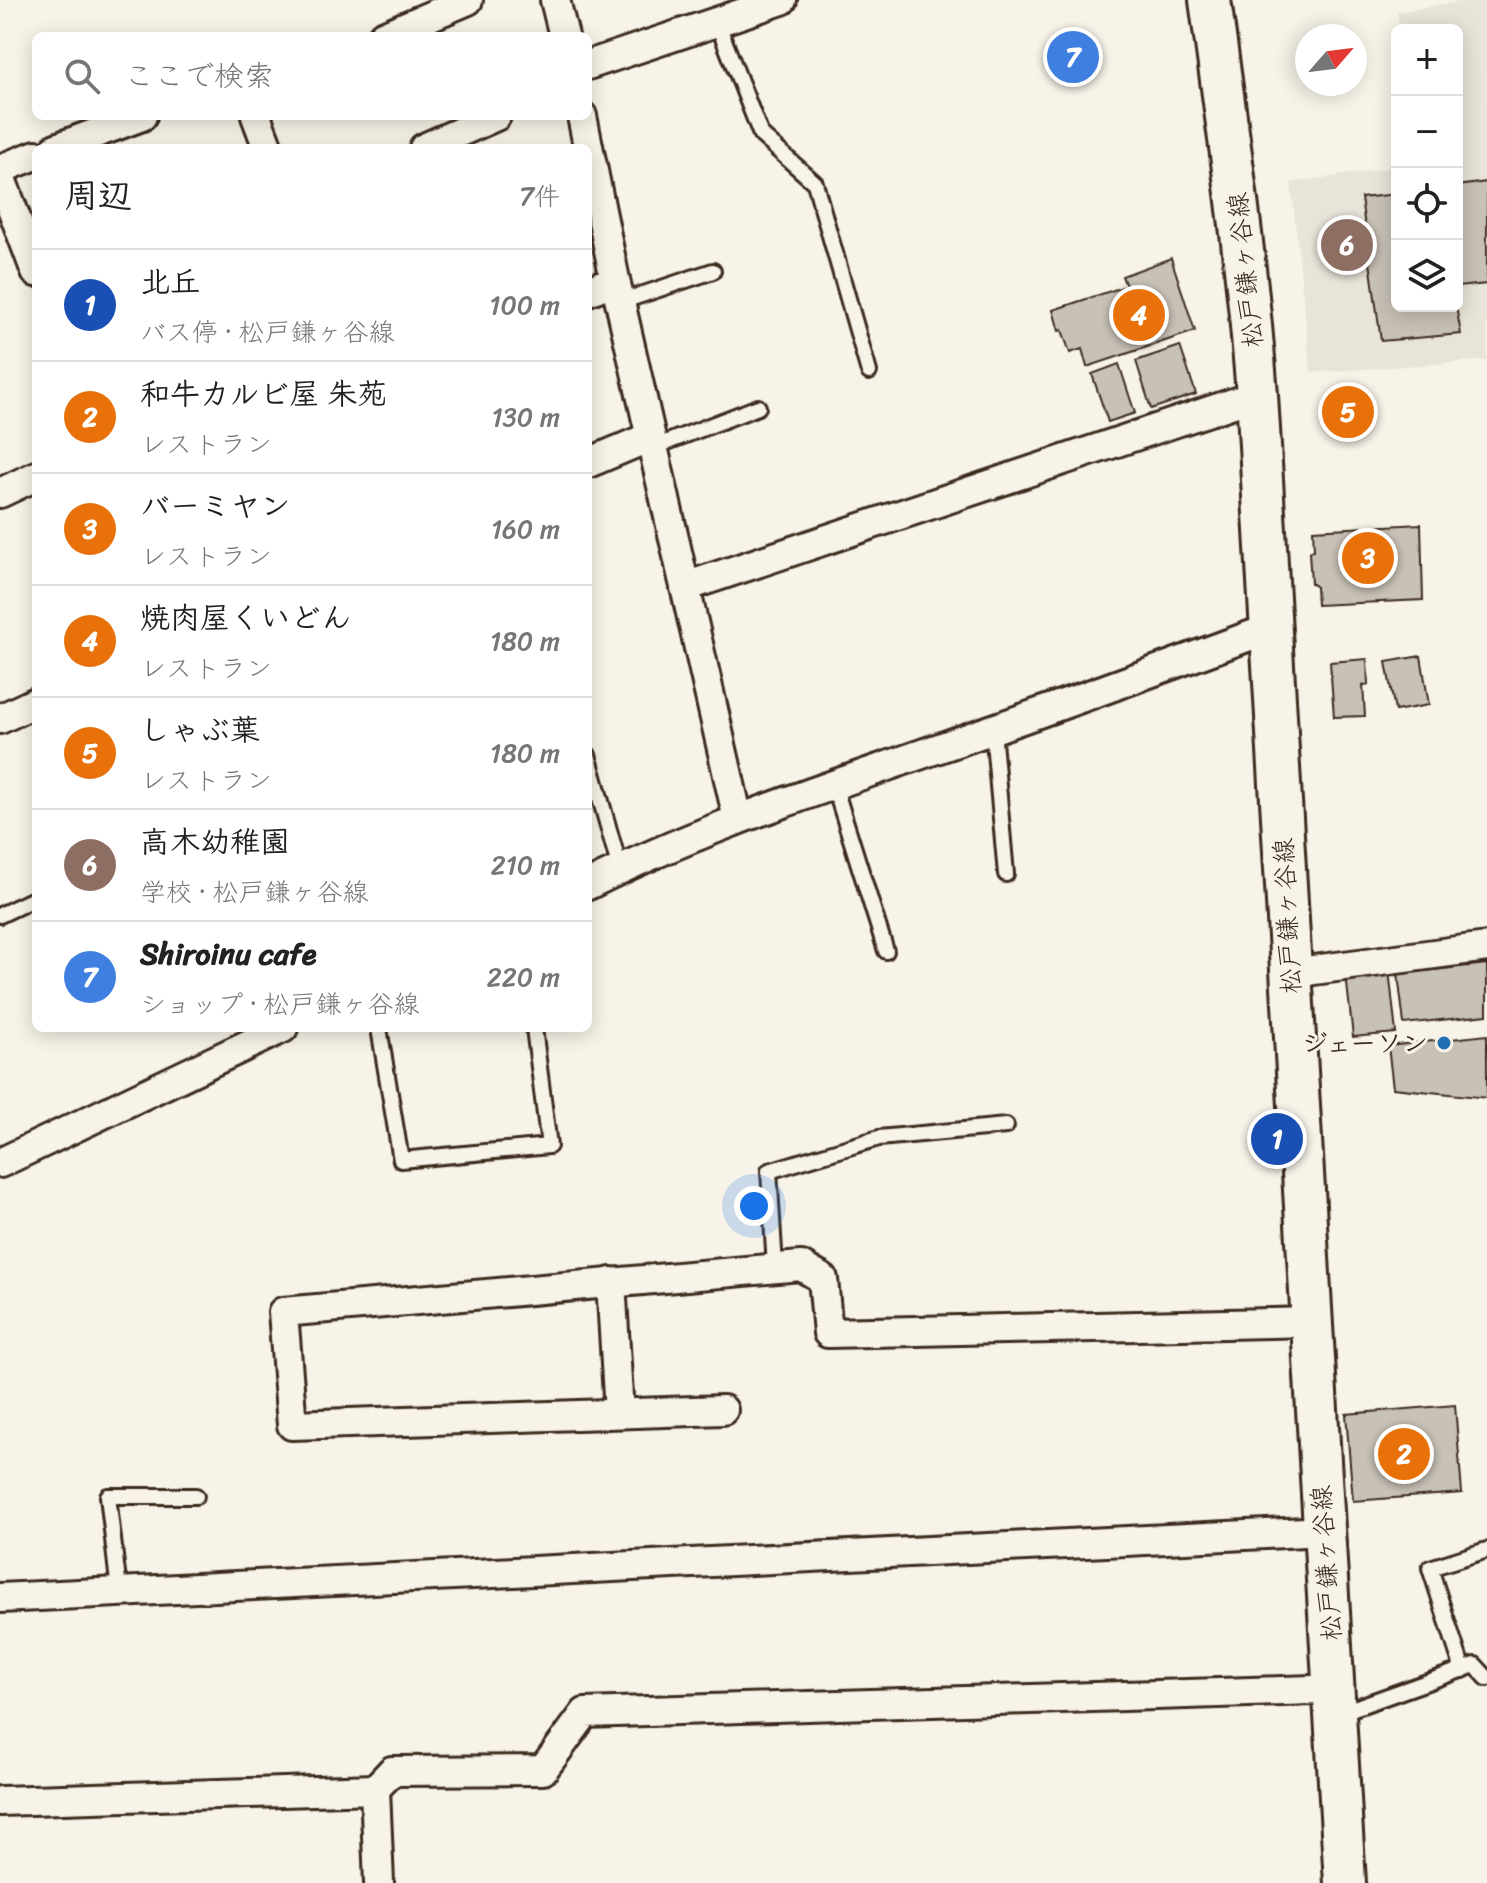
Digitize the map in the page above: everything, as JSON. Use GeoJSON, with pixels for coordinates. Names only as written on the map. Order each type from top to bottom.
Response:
{"type":"FeatureCollection","features":[{"type":"Feature","properties":{"kind":"main road","name":"松戸鎌ヶ谷線"},"geometry":{"type":"LineString","coordinates":[[1210,0],[1234,168],[1257,395],[1345,1883]]}},
{"type":"Feature","properties":{"kind":"street"},"geometry":{"type":"LineString","coordinates":[[392,32],[468,0]]}},
{"type":"Feature","properties":{"kind":"street"},"geometry":{"type":"LineString","coordinates":[[555,0],[563,32]]}},
{"type":"Feature","properties":{"kind":"street"},"geometry":{"type":"LineString","coordinates":[[592,64],[782,0]]}},
{"type":"Feature","properties":{"kind":"street"},"geometry":{"type":"LineString","coordinates":[[67,144],[131,120]]}},
{"type":"Feature","properties":{"kind":"street"},"geometry":{"type":"LineString","coordinates":[[258,120],[266,144]]}},
{"type":"Feature","properties":{"kind":"street"},"geometry":{"type":"LineString","coordinates":[[433,144],[487,120]]}},
{"type":"Feature","properties":{"kind":"street"},"geometry":{"type":"LineString","coordinates":[[583,120],[588,144]]}},
{"type":"Feature","properties":{"kind":"street"},"geometry":{"type":"LineString","coordinates":[[0,169],[32,157]]}},
{"type":"Feature","properties":{"kind":"street"},"geometry":{"type":"LineString","coordinates":[[592,165],[651,443],[738,819]]}},
{"type":"Feature","properties":{"kind":"street"},"geometry":{"type":"LineString","coordinates":[[0,176],[32,261]]}},
{"type":"Feature","properties":{"kind":"street"},"geometry":{"type":"LineString","coordinates":[[592,291],[618,291]]}},
{"type":"Feature","properties":{"kind":"street"},"geometry":{"type":"LineString","coordinates":[[685,587],[1257,395]]}},
{"type":"Feature","properties":{"kind":"street"},"geometry":{"type":"LineString","coordinates":[[592,462],[651,443]]}},
{"type":"Feature","properties":{"kind":"street"},"geometry":{"type":"LineString","coordinates":[[0,493],[32,478]]}},
{"type":"Feature","properties":{"kind":"street"},"geometry":{"type":"LineString","coordinates":[[592,883],[738,819],[1271,628]]}},
{"type":"Feature","properties":{"kind":"street"},"geometry":{"type":"LineString","coordinates":[[0,719],[32,704]]}},
{"type":"Feature","properties":{"kind":"street"},"geometry":{"type":"LineString","coordinates":[[1291,973],[1487,947]]}},
{"type":"Feature","properties":{"kind":"street"},"geometry":{"type":"LineString","coordinates":[[0,1163],[275,1032]]}},
{"type":"Feature","properties":{"kind":"street"},"geometry":{"type":"LineString","coordinates":[[723,1410],[292,1425],[283,1312],[801,1266],[823,1279],[828,1333],[1311,1322]]}},
{"type":"Feature","properties":{"kind":"street"},"geometry":{"type":"LineString","coordinates":[[611,1282],[619,1413]]}},
{"type":"Feature","properties":{"kind":"street"},"geometry":{"type":"LineString","coordinates":[[0,1598],[1324,1531]]}},
{"type":"Feature","properties":{"kind":"street"},"geometry":{"type":"LineString","coordinates":[[0,1801],[375,1789],[392,1771],[543,1770],[585,1713],[1313,1690],[1334,1703]]}},
{"type":"Feature","properties":{"kind":"street"},"geometry":{"type":"LineString","coordinates":[[375,1789],[379,1883]]}},
{"type":"Feature","properties":{"kind":"lane"},"geometry":{"type":"LineString","coordinates":[[717,22],[761,135],[815,183],[869,372]]}},
{"type":"Feature","properties":{"kind":"lane"},"geometry":{"type":"LineString","coordinates":[[618,291],[713,271]]}},
{"type":"Feature","properties":{"kind":"lane"},"geometry":{"type":"LineString","coordinates":[[651,443],[758,407]]}},
{"type":"Feature","properties":{"kind":"lane"},"geometry":{"type":"LineString","coordinates":[[993,730],[1006,874]]}},
{"type":"Feature","properties":{"kind":"lane"},"geometry":{"type":"LineString","coordinates":[[592,769],[620,869]]}},
{"type":"Feature","properties":{"kind":"lane"},"geometry":{"type":"LineString","coordinates":[[834,785],[886,951]]}},
{"type":"Feature","properties":{"kind":"lane"},"geometry":{"type":"LineString","coordinates":[[0,915],[32,900]]}},
{"type":"Feature","properties":{"kind":"lane"},"geometry":{"type":"LineString","coordinates":[[380,1032],[401,1160],[549,1146],[535,1032]]}},
{"type":"Feature","properties":{"kind":"lane"},"geometry":{"type":"LineString","coordinates":[[775,1267],[769,1171],[879,1138],[1006,1126]]}},
{"type":"Feature","properties":{"kind":"lane"},"geometry":{"type":"LineString","coordinates":[[119,1591],[108,1496],[196,1496]]}},
{"type":"Feature","properties":{"kind":"lane"},"geometry":{"type":"LineString","coordinates":[[1463,1670],[1430,1568],[1487,1550]]}},
{"type":"Feature","properties":{"kind":"lane"},"geometry":{"type":"LineString","coordinates":[[1334,1703],[1475,1665],[1487,1678]]}},
{"type":"Feature","properties":{"kind":"shaded area"},"geometry":{"type":"Polygon","coordinates":[[[1487,0],[1487,360],[1311,373],[1291,183],[1391,168],[1391,312],[1463,312],[1463,24],[1399,24],[1397,12],[1487,0]]]}},
{"type":"Feature","properties":{"kind":"building"},"geometry":{"type":"Polygon","coordinates":[[[1487,182],[1487,284],[1463,286],[1463,185],[1487,182]]]}},
{"type":"Feature","properties":{"kind":"building"},"geometry":{"type":"Polygon","coordinates":[[[1391,195],[1391,312],[1457,312],[1461,334],[1381,341],[1361,198],[1391,195]]]}},
{"type":"Feature","properties":{"kind":"building"},"geometry":{"type":"Polygon","coordinates":[[[1171,258],[1195,331],[1087,367],[1082,349],[1070,353],[1053,310],[1126,286],[1122,276],[1171,258]]]}},
{"type":"Feature","properties":{"kind":"building"},"geometry":{"type":"Polygon","coordinates":[[[1180,346],[1196,394],[1151,409],[1136,361],[1180,346]]]}},
{"type":"Feature","properties":{"kind":"building"},"geometry":{"type":"Polygon","coordinates":[[[1119,364],[1135,413],[1108,422],[1092,374],[1119,364]]]}},
{"type":"Feature","properties":{"kind":"building"},"geometry":{"type":"Polygon","coordinates":[[[1421,524],[1423,600],[1317,605],[1316,587],[1311,583],[1309,552],[1314,550],[1313,530],[1421,524]]]}},
{"type":"Feature","properties":{"kind":"building"},"geometry":{"type":"Polygon","coordinates":[[[1421,656],[1429,705],[1395,711],[1386,662],[1421,656]]]}},
{"type":"Feature","properties":{"kind":"building"},"geometry":{"type":"Polygon","coordinates":[[[1367,659],[1368,685],[1363,685],[1365,716],[1334,717],[1330,662],[1367,659]]]}},
{"type":"Feature","properties":{"kind":"building"},"geometry":{"type":"Polygon","coordinates":[[[1487,964],[1487,1015],[1404,1024],[1398,974],[1487,964]]]}},
{"type":"Feature","properties":{"kind":"building"},"geometry":{"type":"Polygon","coordinates":[[[1389,970],[1396,1033],[1353,1037],[1346,975],[1389,970]]]}},
{"type":"Feature","properties":{"kind":"building"},"geometry":{"type":"Polygon","coordinates":[[[1487,1035],[1487,1098],[1393,1088],[1388,1046],[1487,1035]]]}},
{"type":"Feature","properties":{"kind":"building"},"geometry":{"type":"Polygon","coordinates":[[[1455,1405],[1462,1493],[1353,1501],[1346,1414],[1455,1405]]]}},
{"type":"Feature","properties":{"kind":"place","name":"Shiroinu cafe"},"geometry":{"type":"Point","coordinates":[1073,57]}},
{"type":"Feature","properties":{"kind":"place","name":"高木幼稚園"},"geometry":{"type":"Point","coordinates":[1347,245]}},
{"type":"Feature","properties":{"kind":"place","name":"焼肉屋くいどん"},"geometry":{"type":"Point","coordinates":[1139,315]}},
{"type":"Feature","properties":{"kind":"place","name":"しゃぶ葉"},"geometry":{"type":"Point","coordinates":[1348,412]}},
{"type":"Feature","properties":{"kind":"place","name":"バーミヤン"},"geometry":{"type":"Point","coordinates":[1368,558]}},
{"type":"Feature","properties":{"kind":"place","name":"ジェーソン"},"geometry":{"type":"Point","coordinates":[1444,1043]}},
{"type":"Feature","properties":{"kind":"place","name":"北丘"},"geometry":{"type":"Point","coordinates":[1277,1139]}},
{"type":"Feature","properties":{"kind":"place","name":"和牛カルビ屋 朱苑"},"geometry":{"type":"Point","coordinates":[1404,1454]}}]}
